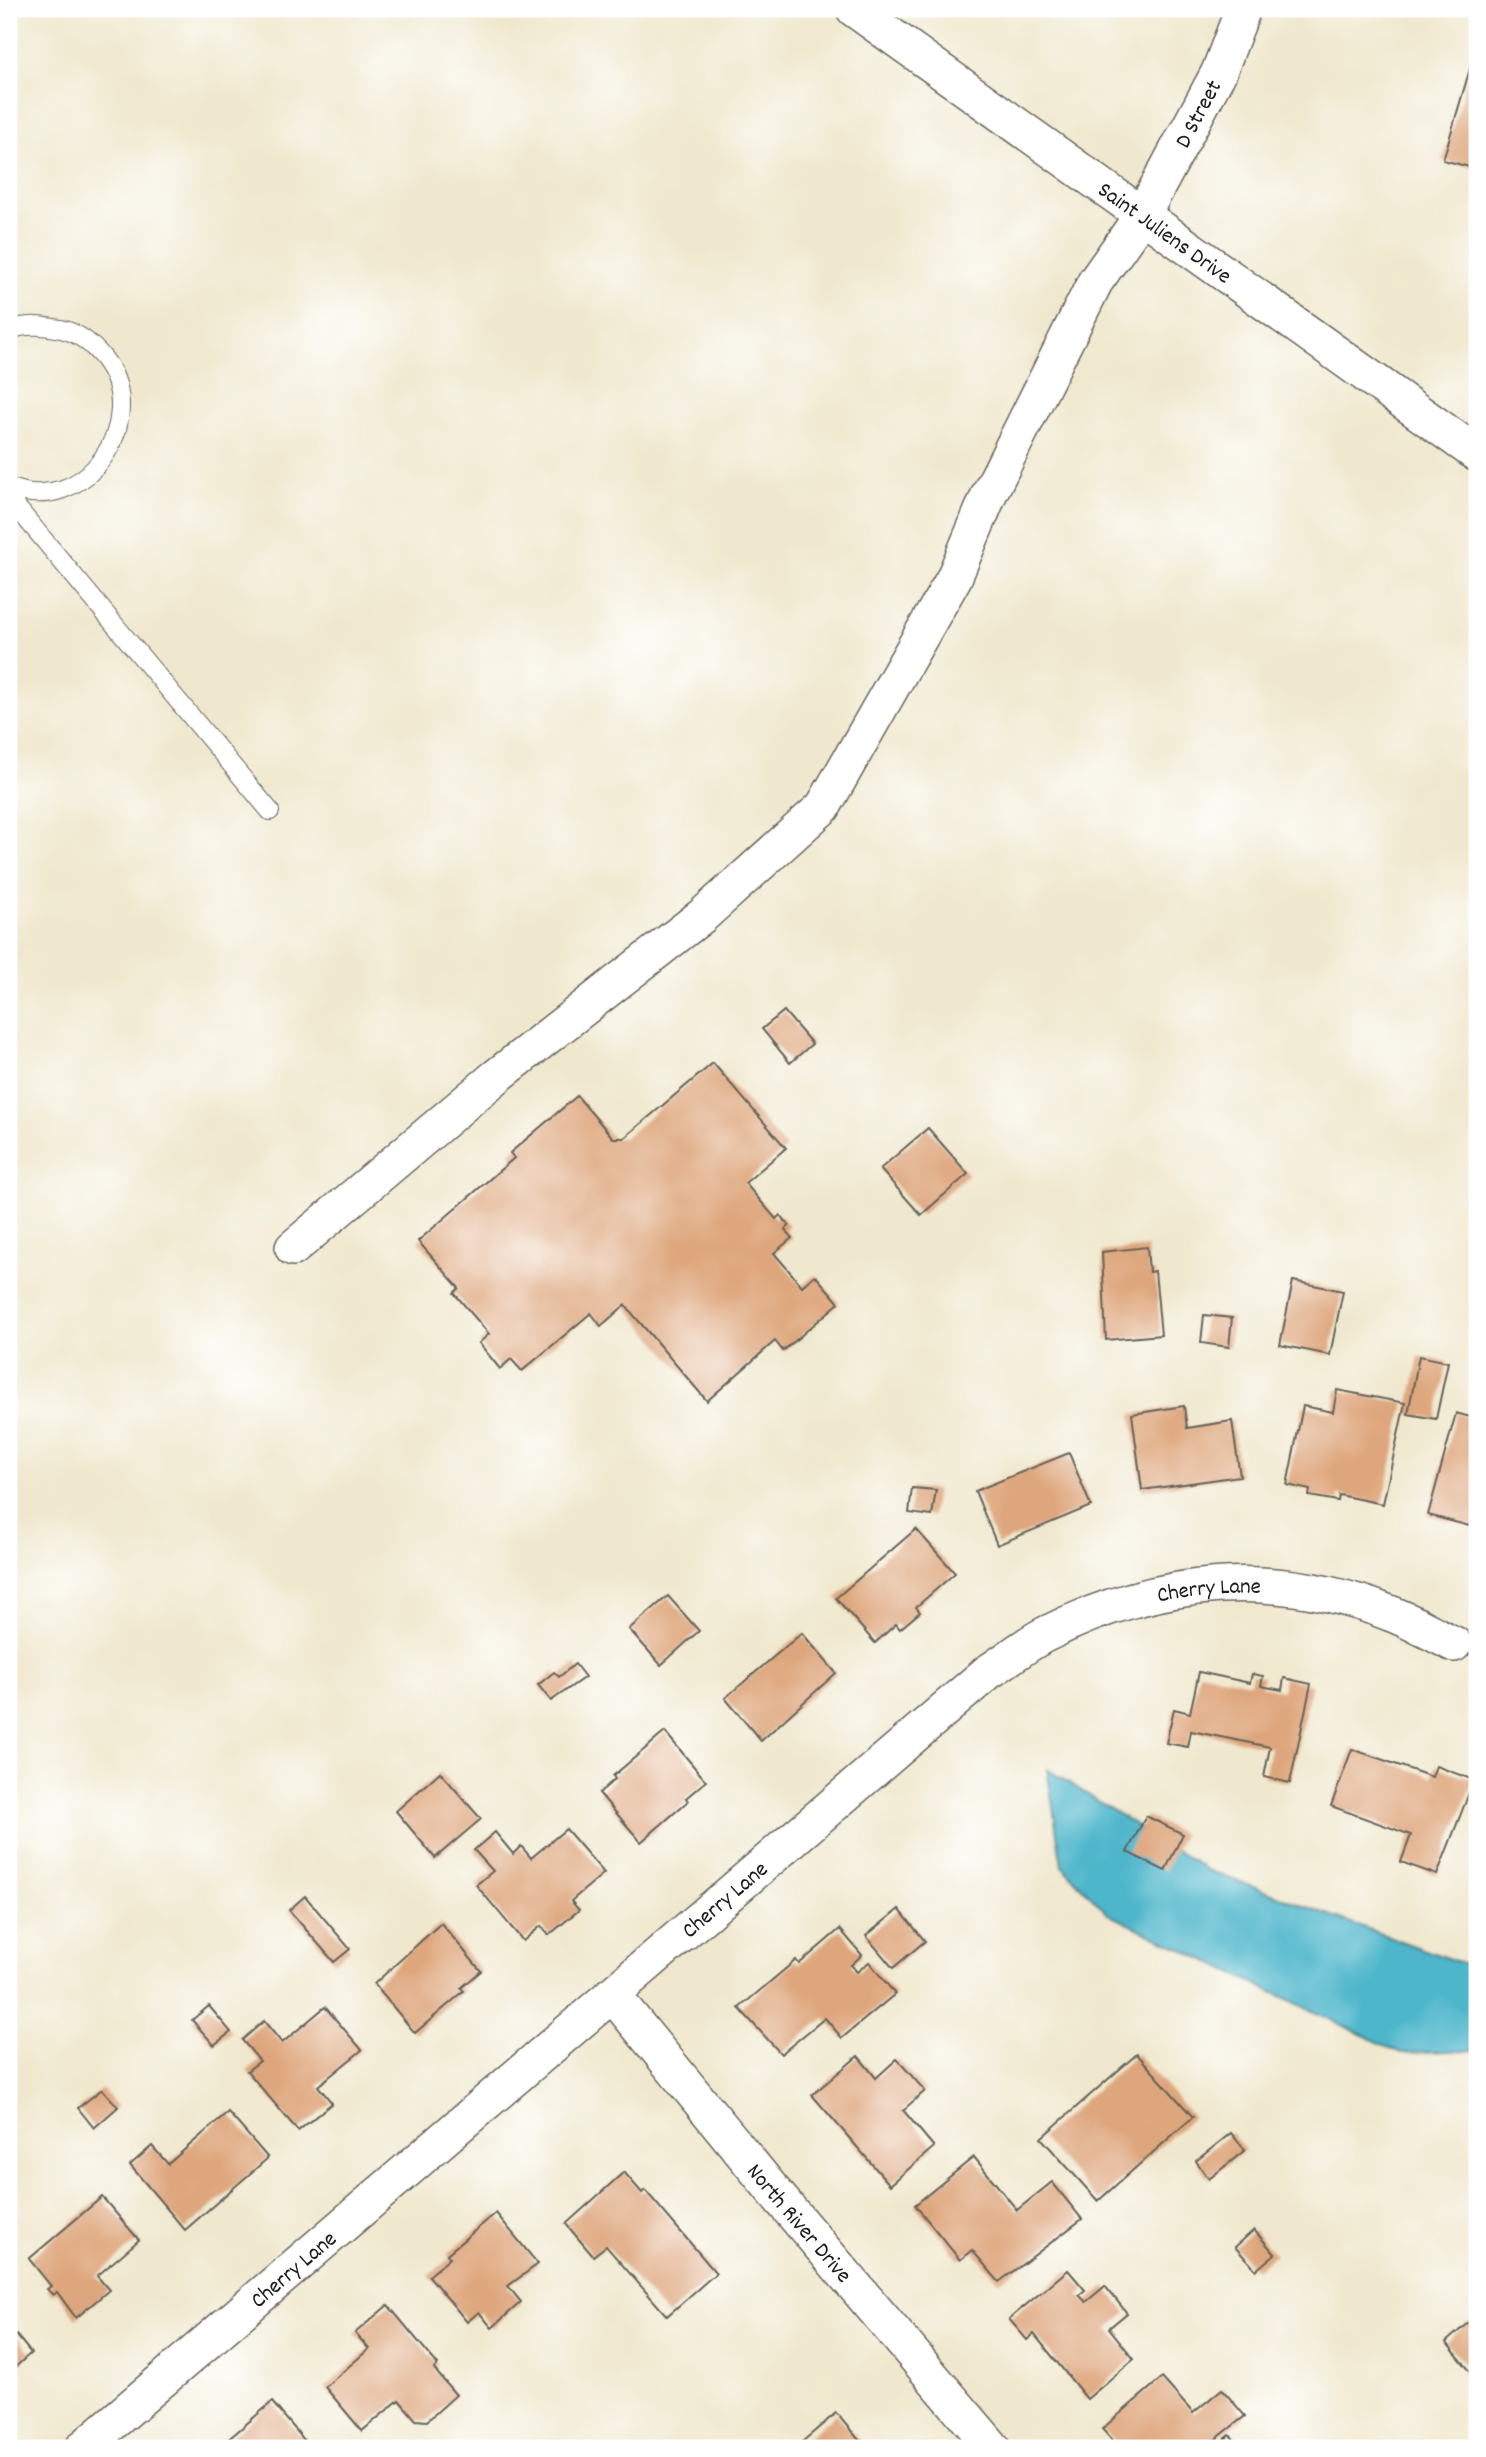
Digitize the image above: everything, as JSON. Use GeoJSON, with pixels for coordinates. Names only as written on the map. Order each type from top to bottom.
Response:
{"type":"FeatureCollection","features":[{"type":"Feature","properties":{"kind":"street","name":"Saint Juliens Drive"},"geometry":{"type":"LineString","coordinates":[[854,9],[1477,454]]}},
{"type":"Feature","properties":{"kind":"street","name":"D Street"},"geometry":{"type":"LineString","coordinates":[[293,1248],[497,1076],[702,916],[823,807],[954,578],[990,492],[1096,282],[1143,215],[1219,72],[1243,9]]}},
{"type":"Feature","properties":{"kind":"street","name":"Cherry Lane"},"geometry":{"type":"LineString","coordinates":[[83,2448],[988,1672],[1044,1635],[1098,1611],[1157,1592],[1236,1583],[1290,1586],[1391,1613],[1454,1644]]}},
{"type":"Feature","properties":{"kind":"street","name":"North River Drive"},"geometry":{"type":"LineString","coordinates":[[611,1994],[771,2188],[993,2448]]}},
{"type":"Feature","properties":{"kind":"lane"},"geometry":{"type":"LineString","coordinates":[[9,331],[42,325],[70,331],[94,346],[112,369],[121,396],[120,425],[110,452],[91,473],[68,487],[42,492],[9,487]]}},
{"type":"Feature","properties":{"kind":"lane"},"geometry":{"type":"LineString","coordinates":[[9,498],[270,811]]}},
{"type":"Feature","properties":{"kind":"water"},"geometry":{"type":"Polygon","coordinates":[[[1047,1769],[1207,1870],[1477,1969],[1477,2050],[1401,2053],[1108,1914],[1062,1866],[1047,1769]]]}},
{"type":"Feature","properties":{"kind":"building"},"geometry":{"type":"Polygon","coordinates":[[[1477,45],[1477,169],[1443,160],[1477,45]]]}},
{"type":"Feature","properties":{"kind":"building"},"geometry":{"type":"Polygon","coordinates":[[[784,1011],[812,1044],[790,1063],[762,1029],[784,1011]]]}},
{"type":"Feature","properties":{"kind":"building"},"geometry":{"type":"Polygon","coordinates":[[[713,1063],[786,1148],[745,1183],[776,1219],[780,1215],[789,1226],[785,1230],[792,1238],[774,1253],[802,1286],[815,1275],[839,1303],[783,1351],[775,1341],[707,1401],[625,1305],[601,1326],[591,1313],[522,1371],[511,1359],[500,1369],[479,1343],[489,1334],[454,1293],[459,1288],[418,1241],[514,1158],[510,1153],[577,1096],[613,1138],[624,1138],[713,1063]]]}},
{"type":"Feature","properties":{"kind":"building"},"geometry":{"type":"Polygon","coordinates":[[[928,1128],[968,1174],[921,1215],[880,1169],[928,1128]]]}},
{"type":"Feature","properties":{"kind":"building"},"geometry":{"type":"Polygon","coordinates":[[[1147,1247],[1149,1272],[1155,1271],[1161,1335],[1106,1340],[1102,1252],[1147,1247]]]}},
{"type":"Feature","properties":{"kind":"building"},"geometry":{"type":"Polygon","coordinates":[[[1293,1281],[1343,1291],[1330,1355],[1280,1345],[1293,1281]]]}},
{"type":"Feature","properties":{"kind":"building"},"geometry":{"type":"Polygon","coordinates":[[[1204,1315],[1232,1318],[1229,1347],[1201,1343],[1204,1315]]]}},
{"type":"Feature","properties":{"kind":"building"},"geometry":{"type":"Polygon","coordinates":[[[1419,1356],[1448,1362],[1436,1419],[1408,1414],[1419,1356]]]}},
{"type":"Feature","properties":{"kind":"building"},"geometry":{"type":"Polygon","coordinates":[[[1337,1390],[1405,1403],[1383,1504],[1339,1495],[1338,1501],[1309,1496],[1310,1490],[1287,1485],[1303,1406],[1333,1412],[1337,1390]]]}},
{"type":"Feature","properties":{"kind":"building"},"geometry":{"type":"Polygon","coordinates":[[[1184,1406],[1187,1428],[1232,1421],[1240,1476],[1142,1490],[1132,1414],[1184,1406]]]}},
{"type":"Feature","properties":{"kind":"building"},"geometry":{"type":"Polygon","coordinates":[[[1456,1413],[1477,1419],[1477,1528],[1428,1515],[1456,1413]]]}},
{"type":"Feature","properties":{"kind":"building"},"geometry":{"type":"Polygon","coordinates":[[[1069,1453],[1091,1506],[997,1545],[975,1491],[1069,1453]]]}},
{"type":"Feature","properties":{"kind":"building"},"geometry":{"type":"Polygon","coordinates":[[[912,1488],[936,1490],[932,1516],[909,1513],[912,1488]]]}},
{"type":"Feature","properties":{"kind":"building"},"geometry":{"type":"Polygon","coordinates":[[[916,1529],[955,1573],[916,1607],[920,1612],[900,1629],[896,1624],[875,1643],[836,1598],[916,1529]]]}},
{"type":"Feature","properties":{"kind":"building"},"geometry":{"type":"Polygon","coordinates":[[[668,1596],[699,1631],[661,1665],[629,1629],[668,1596]]]}},
{"type":"Feature","properties":{"kind":"building"},"geometry":{"type":"Polygon","coordinates":[[[802,1633],[836,1673],[761,1741],[725,1698],[802,1633]]]}},
{"type":"Feature","properties":{"kind":"building"},"geometry":{"type":"Polygon","coordinates":[[[575,1664],[585,1677],[551,1701],[538,1685],[554,1672],[559,1677],[575,1664]]]}},
{"type":"Feature","properties":{"kind":"building"},"geometry":{"type":"Polygon","coordinates":[[[1199,1672],[1250,1683],[1252,1674],[1263,1676],[1261,1686],[1282,1690],[1284,1678],[1311,1684],[1290,1783],[1264,1777],[1270,1747],[1191,1731],[1188,1747],[1166,1743],[1174,1709],[1190,1713],[1199,1672]]]}},
{"type":"Feature","properties":{"kind":"building"},"geometry":{"type":"Polygon","coordinates":[[[665,1732],[706,1781],[686,1798],[688,1801],[641,1842],[599,1793],[615,1779],[613,1776],[665,1732]]]}},
{"type":"Feature","properties":{"kind":"building"},"geometry":{"type":"Polygon","coordinates":[[[1352,1749],[1432,1777],[1436,1766],[1474,1780],[1437,1875],[1401,1862],[1411,1835],[1331,1806],[1352,1749]]]}},
{"type":"Feature","properties":{"kind":"building"},"geometry":{"type":"Polygon","coordinates":[[[440,1772],[481,1819],[435,1858],[396,1811],[440,1772]]]}},
{"type":"Feature","properties":{"kind":"building"},"geometry":{"type":"Polygon","coordinates":[[[1146,1816],[1183,1834],[1165,1871],[1127,1852],[1146,1816]]]}},
{"type":"Feature","properties":{"kind":"building"},"geometry":{"type":"Polygon","coordinates":[[[566,1829],[604,1873],[571,1901],[579,1910],[549,1935],[541,1926],[523,1941],[476,1885],[493,1871],[474,1850],[495,1832],[513,1854],[521,1846],[531,1858],[566,1829]]]}},
{"type":"Feature","properties":{"kind":"building"},"geometry":{"type":"Polygon","coordinates":[[[305,1896],[350,1949],[334,1962],[289,1910],[305,1896]]]}},
{"type":"Feature","properties":{"kind":"building"},"geometry":{"type":"Polygon","coordinates":[[[899,1909],[925,1941],[893,1968],[866,1936],[899,1909]]]}},
{"type":"Feature","properties":{"kind":"building"},"geometry":{"type":"Polygon","coordinates":[[[441,1923],[481,1971],[461,1988],[464,1991],[415,2033],[374,1984],[441,1923]]]}},
{"type":"Feature","properties":{"kind":"building"},"geometry":{"type":"Polygon","coordinates":[[[840,1929],[862,1955],[851,1965],[857,1972],[869,1962],[895,1994],[842,2038],[825,2018],[781,2054],[739,2008],[796,1960],[799,1964],[840,1929]]]}},
{"type":"Feature","properties":{"kind":"building"},"geometry":{"type":"Polygon","coordinates":[[[209,2006],[231,2032],[214,2045],[192,2020],[209,2006]]]}},
{"type":"Feature","properties":{"kind":"building"},"geometry":{"type":"Polygon","coordinates":[[[325,2007],[362,2050],[318,2086],[332,2103],[298,2131],[247,2071],[260,2061],[242,2040],[264,2021],[282,2043],[325,2007]]]}},
{"type":"Feature","properties":{"kind":"building"},"geometry":{"type":"Polygon","coordinates":[[[1137,2054],[1193,2117],[1098,2201],[1041,2138],[1137,2054]]]}},
{"type":"Feature","properties":{"kind":"building"},"geometry":{"type":"Polygon","coordinates":[[[858,2056],[876,2078],[897,2059],[925,2091],[903,2110],[934,2147],[890,2185],[812,2095],[858,2056]]]}},
{"type":"Feature","properties":{"kind":"building"},"geometry":{"type":"Polygon","coordinates":[[[102,2089],[118,2107],[94,2128],[78,2108],[102,2089]]]}},
{"type":"Feature","properties":{"kind":"building"},"geometry":{"type":"Polygon","coordinates":[[[228,2112],[268,2158],[185,2230],[130,2165],[152,2146],[168,2164],[228,2112]]]}},
{"type":"Feature","properties":{"kind":"building"},"geometry":{"type":"Polygon","coordinates":[[[1231,2133],[1245,2150],[1209,2179],[1196,2161],[1231,2133]]]}},
{"type":"Feature","properties":{"kind":"building"},"geometry":{"type":"Polygon","coordinates":[[[974,2157],[1017,2210],[1052,2182],[1082,2219],[999,2282],[972,2250],[960,2260],[915,2205],[974,2157]]]}},
{"type":"Feature","properties":{"kind":"building"},"geometry":{"type":"Polygon","coordinates":[[[624,2172],[642,2193],[645,2190],[716,2273],[667,2316],[606,2246],[593,2256],[566,2224],[624,2172]]]}},
{"type":"Feature","properties":{"kind":"building"},"geometry":{"type":"Polygon","coordinates":[[[102,2197],[139,2240],[97,2276],[109,2290],[76,2318],[57,2292],[53,2295],[47,2289],[51,2286],[29,2259],[102,2197]]]}},
{"type":"Feature","properties":{"kind":"building"},"geometry":{"type":"Polygon","coordinates":[[[496,2213],[538,2264],[508,2286],[521,2302],[492,2328],[479,2312],[467,2322],[429,2276],[450,2258],[447,2254],[496,2213]]]}},
{"type":"Feature","properties":{"kind":"building"},"geometry":{"type":"Polygon","coordinates":[[[1254,2230],[1275,2254],[1256,2270],[1235,2247],[1254,2230]]]}},
{"type":"Feature","properties":{"kind":"building"},"geometry":{"type":"Polygon","coordinates":[[[1068,2270],[1085,2290],[1079,2295],[1086,2302],[1105,2286],[1127,2313],[1109,2328],[1134,2359],[1087,2399],[1034,2334],[1027,2340],[1009,2319],[1068,2270]]]}},
{"type":"Feature","properties":{"kind":"building"},"geometry":{"type":"Polygon","coordinates":[[[388,2305],[438,2365],[434,2369],[456,2395],[427,2421],[416,2420],[399,2400],[362,2431],[325,2387],[369,2349],[355,2333],[388,2305]]]}},
{"type":"Feature","properties":{"kind":"building"},"geometry":{"type":"Polygon","coordinates":[[[1477,2315],[1477,2367],[1471,2372],[1446,2342],[1477,2315]]]}},
{"type":"Feature","properties":{"kind":"building"},"geometry":{"type":"Polygon","coordinates":[[[9,2326],[31,2353],[11,2371],[14,2375],[9,2386],[9,2326]]]}},
{"type":"Feature","properties":{"kind":"building"},"geometry":{"type":"Polygon","coordinates":[[[1162,2378],[1193,2413],[1222,2389],[1245,2416],[1215,2440],[1218,2444],[1230,2435],[1242,2448],[1119,2448],[1102,2429],[1162,2378]]]}},
{"type":"Feature","properties":{"kind":"building"},"geometry":{"type":"Polygon","coordinates":[[[272,2402],[311,2448],[227,2448],[224,2443],[272,2402]]]}},
{"type":"Feature","properties":{"kind":"building"},"geometry":{"type":"Polygon","coordinates":[[[836,2413],[865,2447],[870,2443],[874,2448],[795,2448],[836,2413]]]}}]}
